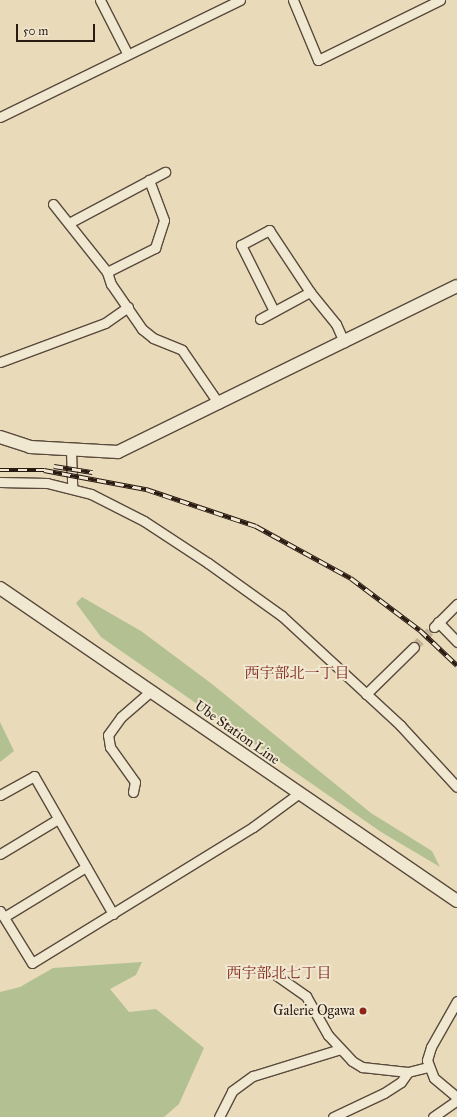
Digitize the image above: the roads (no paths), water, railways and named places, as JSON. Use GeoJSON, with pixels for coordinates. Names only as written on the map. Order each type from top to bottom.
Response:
{"type":"FeatureCollection","features":[{"type":"Feature","properties":{"kind":"main road"},"geometry":{"type":"LineString","coordinates":[[0,437],[17,445],[71,450],[118,452],[219,404],[457,286]]}},
{"type":"Feature","properties":{"kind":"main road","name":"Ube Station Line"},"geometry":{"type":"LineString","coordinates":[[0,588],[298,794],[457,901]]}},
{"type":"Feature","properties":{"kind":"street"},"geometry":{"type":"LineString","coordinates":[[100,0],[127,53]]}},
{"type":"Feature","properties":{"kind":"street"},"geometry":{"type":"LineString","coordinates":[[0,117],[127,53],[240,0]]}},
{"type":"Feature","properties":{"kind":"street"},"geometry":{"type":"LineString","coordinates":[[293,0],[318,60],[440,0]]}},
{"type":"Feature","properties":{"kind":"street"},"geometry":{"type":"LineString","coordinates":[[69,223],[165,172]]}},
{"type":"Feature","properties":{"kind":"street"},"geometry":{"type":"LineString","coordinates":[[107,272],[155,248],[164,220],[150,180]]}},
{"type":"Feature","properties":{"kind":"street"},"geometry":{"type":"LineString","coordinates":[[53,204],[107,272],[128,308],[152,338],[182,350],[219,404]]}},
{"type":"Feature","properties":{"kind":"street"},"geometry":{"type":"LineString","coordinates":[[274,311],[241,245],[269,230],[310,292],[336,324],[344,342]]}},
{"type":"Feature","properties":{"kind":"street"},"geometry":{"type":"LineString","coordinates":[[260,319],[310,292]]}},
{"type":"Feature","properties":{"kind":"street"},"geometry":{"type":"LineString","coordinates":[[0,362],[105,323],[128,308]]}},
{"type":"Feature","properties":{"kind":"street"},"geometry":{"type":"LineString","coordinates":[[71,450],[72,488]]}},
{"type":"Feature","properties":{"kind":"street"},"geometry":{"type":"LineString","coordinates":[[0,482],[26,481],[72,488],[125,510],[208,562],[282,616],[366,694],[457,787]]}},
{"type":"Feature","properties":{"kind":"street"},"geometry":{"type":"LineString","coordinates":[[457,604],[436,624],[457,642]]}},
{"type":"Feature","properties":{"kind":"street"},"geometry":{"type":"LineString","coordinates":[[366,694],[414,647]]}},
{"type":"Feature","properties":{"kind":"street"},"geometry":{"type":"LineString","coordinates":[[133,792],[135,782],[110,747],[108,735],[121,717],[151,691]]}},
{"type":"Feature","properties":{"kind":"street"},"geometry":{"type":"LineString","coordinates":[[0,796],[34,776],[113,914]]}},
{"type":"Feature","properties":{"kind":"street"},"geometry":{"type":"LineString","coordinates":[[86,867],[2,914],[32,963],[253,827],[298,794]]}},
{"type":"Feature","properties":{"kind":"street"},"geometry":{"type":"LineString","coordinates":[[0,854],[58,819]]}},
{"type":"Feature","properties":{"kind":"street"},"geometry":{"type":"LineString","coordinates":[[276,975],[306,996],[340,1048],[362,1067],[408,1072],[428,1067]]}},
{"type":"Feature","properties":{"kind":"street"},"geometry":{"type":"LineString","coordinates":[[433,1117],[457,1099],[434,1078],[428,1067],[431,1047],[457,1001]]}},
{"type":"Feature","properties":{"kind":"street"},"geometry":{"type":"LineString","coordinates":[[219,1117],[232,1091],[253,1076],[340,1048]]}},
{"type":"Feature","properties":{"kind":"street"},"geometry":{"type":"LineString","coordinates":[[333,1117],[384,1093],[401,1082],[408,1072]]}},
{"type":"Feature","properties":{"kind":"tunnel"},"geometry":{"type":"LineString","coordinates":[[414,647],[434,627]]}},
{"type":"Feature","properties":{"kind":"railway"},"geometry":{"type":"LineString","coordinates":[[54,466],[93,472]]}},
{"type":"Feature","properties":{"kind":"railway"},"geometry":{"type":"LineString","coordinates":[[0,470],[44,470],[146,489],[256,526],[351,578],[420,630],[457,665]]}},
{"type":"Feature","properties":{"kind":"place","name":"Galerie Ogawa"},"geometry":{"type":"Point","coordinates":[363,1011]}},
{"type":"Feature","properties":{"kind":"district","name":"西宇部北一丁目"},"geometry":{"type":"Point","coordinates":[297,674]}},
{"type":"Feature","properties":{"kind":"district","name":"西宇部北七丁目"},"geometry":{"type":"Point","coordinates":[279,974]}}]}
